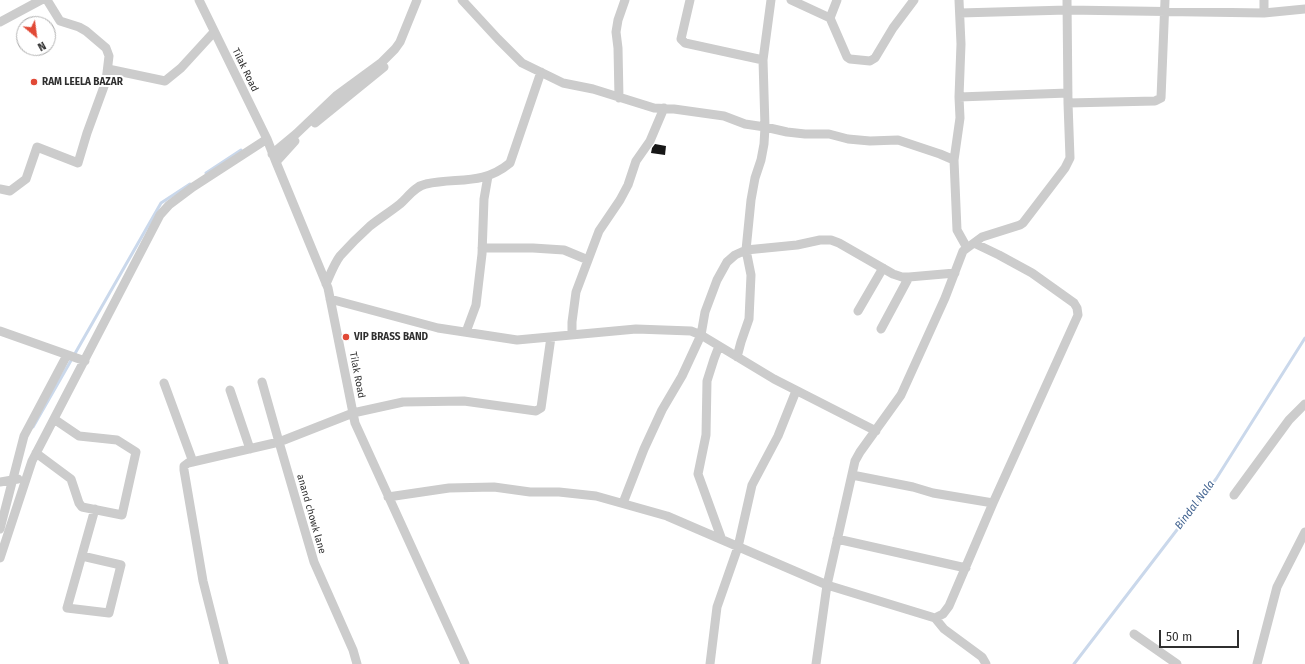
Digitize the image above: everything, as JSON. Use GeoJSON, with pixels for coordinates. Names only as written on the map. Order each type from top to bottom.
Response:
{"type":"FeatureCollection","features":[{"type":"Feature","properties":{"kind":"street"},"geometry":{"type":"LineString","coordinates":[[0,22],[41,0]]}},
{"type":"Feature","properties":{"kind":"street"},"geometry":{"type":"LineString","coordinates":[[0,189],[10,191],[26,179],[36,147],[78,163],[106,81],[110,56],[106,48],[86,31],[79,27],[60,21],[47,0]]}},
{"type":"Feature","properties":{"kind":"street","name":"Tilak Road"},"geometry":{"type":"LineString","coordinates":[[199,0],[267,139],[326,284],[355,423],[465,664]]}},
{"type":"Feature","properties":{"kind":"street"},"geometry":{"type":"LineString","coordinates":[[274,158],[296,134],[336,96],[381,63],[400,42],[417,0]]}},
{"type":"Feature","properties":{"kind":"street"},"geometry":{"type":"LineString","coordinates":[[462,0],[522,63],[563,83],[593,89],[654,108],[724,116],[745,124],[787,132],[829,134],[848,139],[875,141],[898,140],[954,160]]}},
{"type":"Feature","properties":{"kind":"street"},"geometry":{"type":"LineString","coordinates":[[619,98],[618,48],[616,32],[618,20],[625,0]]}},
{"type":"Feature","properties":{"kind":"street"},"geometry":{"type":"LineString","coordinates":[[690,0],[681,39],[682,42],[763,60]]}},
{"type":"Feature","properties":{"kind":"street"},"geometry":{"type":"LineString","coordinates":[[737,357],[749,318],[751,276],[746,250],[750,200],[761,160],[765,127],[763,60],[771,0]]}},
{"type":"Feature","properties":{"kind":"street"},"geometry":{"type":"LineString","coordinates":[[790,0],[830,18],[847,57],[850,59],[870,61],[875,58],[914,0]]}},
{"type":"Feature","properties":{"kind":"street"},"geometry":{"type":"LineString","coordinates":[[830,18],[837,0]]}},
{"type":"Feature","properties":{"kind":"street"},"geometry":{"type":"LineString","coordinates":[[934,618],[943,614],[949,606],[993,503],[1078,315],[1078,308],[1074,303],[1032,273],[999,255],[971,245],[957,230],[954,160],[960,118],[960,0]]}},
{"type":"Feature","properties":{"kind":"street"},"geometry":{"type":"LineString","coordinates":[[816,664],[827,585],[855,462],[860,452],[901,395],[946,298],[963,251],[982,237],[1023,223],[1065,168],[1070,158],[1067,0]]}},
{"type":"Feature","properties":{"kind":"street"},"geometry":{"type":"LineString","coordinates":[[959,97],[1068,98],[1155,101],[1161,98],[1165,0]]}},
{"type":"Feature","properties":{"kind":"street"},"geometry":{"type":"LineString","coordinates":[[1264,0],[1264,13]]}},
{"type":"Feature","properties":{"kind":"street"},"geometry":{"type":"LineString","coordinates":[[960,13],[1067,10],[1264,13],[1305,9]]}},
{"type":"Feature","properties":{"kind":"street"},"geometry":{"type":"LineString","coordinates":[[108,69],[165,81],[181,68],[214,32]]}},
{"type":"Feature","properties":{"kind":"street"},"geometry":{"type":"LineString","coordinates":[[326,284],[339,257],[370,226],[400,204],[417,188],[424,184],[469,180],[488,176],[503,170],[510,163],[541,72]]}},
{"type":"Feature","properties":{"kind":"street"},"geometry":{"type":"LineString","coordinates":[[572,335],[572,322],[576,292],[598,231],[620,200],[628,185],[636,162],[650,141],[664,108]]}},
{"type":"Feature","properties":{"kind":"street"},"geometry":{"type":"LineString","coordinates":[[0,558],[36,452],[160,215],[193,187],[267,139]]}},
{"type":"Feature","properties":{"kind":"street"},"geometry":{"type":"LineString","coordinates":[[466,332],[476,305],[482,248],[484,199],[488,176]]}},
{"type":"Feature","properties":{"kind":"street"},"geometry":{"type":"LineString","coordinates":[[624,503],[644,449],[662,410],[682,376],[701,335],[705,312],[717,280],[727,262],[735,255],[746,250],[797,245],[820,240],[831,240],[840,243],[893,274],[902,277],[955,273]]}},
{"type":"Feature","properties":{"kind":"street"},"geometry":{"type":"LineString","coordinates":[[482,248],[533,248],[564,250],[588,260]]}},
{"type":"Feature","properties":{"kind":"street"},"geometry":{"type":"LineString","coordinates":[[858,311],[883,268]]}},
{"type":"Feature","properties":{"kind":"street"},"geometry":{"type":"LineString","coordinates":[[882,329],[909,277]]}},
{"type":"Feature","properties":{"kind":"street"},"geometry":{"type":"LineString","coordinates":[[330,299],[438,328],[517,340],[636,329],[691,331],[701,335],[796,391],[876,431]]}},
{"type":"Feature","properties":{"kind":"street"},"geometry":{"type":"LineString","coordinates":[[0,331],[84,361]]}},
{"type":"Feature","properties":{"kind":"street"},"geometry":{"type":"LineString","coordinates":[[224,664],[203,581],[184,466],[194,462],[279,442],[353,413],[403,402],[464,401],[536,411],[539,410],[541,408],[551,337]]}},
{"type":"Feature","properties":{"kind":"street"},"geometry":{"type":"LineString","coordinates":[[719,346],[707,381],[706,435],[698,474],[722,540]]}},
{"type":"Feature","properties":{"kind":"street"},"geometry":{"type":"LineString","coordinates":[[0,529],[24,436],[67,355]]}},
{"type":"Feature","properties":{"kind":"street","name":"anand chowk lane"},"geometry":{"type":"LineString","coordinates":[[262,382],[314,562],[353,650],[357,664]]}},
{"type":"Feature","properties":{"kind":"street"},"geometry":{"type":"LineString","coordinates":[[164,383],[194,462]]}},
{"type":"Feature","properties":{"kind":"street"},"geometry":{"type":"LineString","coordinates":[[230,390],[250,449]]}},
{"type":"Feature","properties":{"kind":"street"},"geometry":{"type":"LineString","coordinates":[[710,664],[717,607],[738,547],[752,485],[778,436],[796,391]]}},
{"type":"Feature","properties":{"kind":"street"},"geometry":{"type":"LineString","coordinates":[[1234,495],[1289,420],[1305,404]]}},
{"type":"Feature","properties":{"kind":"street"},"geometry":{"type":"LineString","coordinates":[[36,452],[71,479],[79,503],[82,506],[122,515],[136,452],[117,440],[79,436],[54,419]]}},
{"type":"Feature","properties":{"kind":"street"},"geometry":{"type":"LineString","coordinates":[[852,476],[913,487],[933,493],[993,503]]}},
{"type":"Feature","properties":{"kind":"street"},"geometry":{"type":"LineString","coordinates":[[0,482],[26,478]]}},
{"type":"Feature","properties":{"kind":"street"},"geometry":{"type":"LineString","coordinates":[[388,497],[449,488],[494,487],[530,492],[559,492],[596,496],[624,503],[667,516],[827,585],[934,618],[944,630],[982,657],[986,664]]}},
{"type":"Feature","properties":{"kind":"street"},"geometry":{"type":"LineString","coordinates":[[82,556],[121,565],[109,612],[67,608],[95,509]]}},
{"type":"Feature","properties":{"kind":"street"},"geometry":{"type":"LineString","coordinates":[[1257,664],[1278,587],[1305,532]]}},
{"type":"Feature","properties":{"kind":"street"},"geometry":{"type":"LineString","coordinates":[[837,539],[966,568]]}},
{"type":"Feature","properties":{"kind":"street"},"geometry":{"type":"LineString","coordinates":[[1134,634],[1172,663]]}},
{"type":"Feature","properties":{"kind":"building"},"geometry":{"type":"Polygon","coordinates":[[[655,144],[666,146],[665,155],[651,153],[655,144]]]}},
{"type":"Feature","properties":{"kind":"waterway"},"geometry":{"type":"LineString","coordinates":[[206,173],[241,150]]}},
{"type":"Feature","properties":{"kind":"waterway"},"geometry":{"type":"LineString","coordinates":[[33,427],[161,203],[190,184]]}},
{"type":"Feature","properties":{"kind":"waterway","name":"Bindal Nala"},"geometry":{"type":"LineString","coordinates":[[1074,664],[1216,479],[1305,338]]}},
{"type":"Feature","properties":{"kind":"place","name":"RAM LEELA BAZAR"},"geometry":{"type":"Point","coordinates":[34,82]}},
{"type":"Feature","properties":{"kind":"place","name":"VIP BRASS BAND"},"geometry":{"type":"Point","coordinates":[346,337]}}]}
